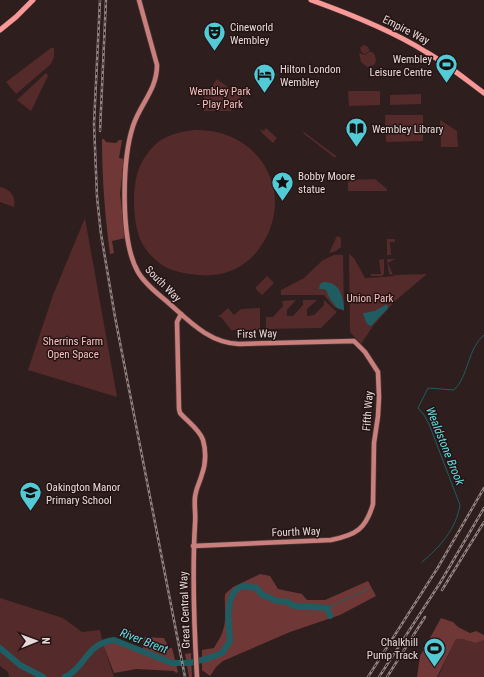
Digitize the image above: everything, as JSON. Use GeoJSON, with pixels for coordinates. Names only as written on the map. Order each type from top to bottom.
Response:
{"type":"FeatureCollection","features":[{"type":"Feature","properties":{"kind":"main road"},"geometry":{"type":"LineString","coordinates":[[0,30],[33,0]]}},
{"type":"Feature","properties":{"kind":"main road","name":"South Way"},"geometry":{"type":"LineString","coordinates":[[139,0],[156,58],[157,70],[153,88],[140,110],[133,126],[129,144],[124,195],[129,246],[135,266],[141,277],[181,314],[177,322],[180,413],[200,433],[204,441],[205,465],[196,488],[193,544]]}},
{"type":"Feature","properties":{"kind":"main road","name":"Empire Way"},"geometry":{"type":"LineString","coordinates":[[311,0],[368,23],[427,52],[484,93]]}},
{"type":"Feature","properties":{"kind":"main road","name":"First Way"},"geometry":{"type":"LineString","coordinates":[[181,314],[206,335],[227,343],[341,342]]}},
{"type":"Feature","properties":{"kind":"main road","name":"Fifth Way"},"geometry":{"type":"LineString","coordinates":[[341,342],[354,341],[365,352],[378,372],[379,397],[374,443],[372,504]]}},
{"type":"Feature","properties":{"kind":"main road","name":"Fourth Way"},"geometry":{"type":"LineString","coordinates":[[193,544],[331,540],[343,538],[353,534],[363,527],[370,513],[372,504]]}},
{"type":"Feature","properties":{"kind":"main road","name":"Great Central Way"},"geometry":{"type":"LineString","coordinates":[[193,544],[193,588],[197,674]]}},
{"type":"Feature","properties":{"kind":"green space"},"geometry":{"type":"Polygon","coordinates":[[[363,45],[367,46],[370,51],[365,54],[362,53],[360,48],[363,45]]]}},
{"type":"Feature","properties":{"kind":"green space"},"geometry":{"type":"Polygon","coordinates":[[[51,48],[54,48],[54,57],[51,64],[16,94],[6,82],[51,48]]]}},
{"type":"Feature","properties":{"kind":"green space"},"geometry":{"type":"Polygon","coordinates":[[[372,52],[375,55],[376,61],[374,65],[367,67],[361,62],[359,53],[365,55],[372,52]]]}},
{"type":"Feature","properties":{"kind":"green space"},"geometry":{"type":"Polygon","coordinates":[[[46,73],[48,76],[31,111],[17,100],[46,73]]]}},
{"type":"Feature","properties":{"kind":"green space","name":"Wembley Park - Play Park"},"geometry":{"type":"Polygon","coordinates":[[[217,79],[241,97],[231,111],[204,111],[204,93],[208,91],[217,79]]]}},
{"type":"Feature","properties":{"kind":"green space"},"geometry":{"type":"Polygon","coordinates":[[[348,91],[380,91],[380,105],[349,106],[348,91]]]}},
{"type":"Feature","properties":{"kind":"green space"},"geometry":{"type":"Polygon","coordinates":[[[421,94],[421,104],[390,105],[390,95],[421,94]]]}},
{"type":"Feature","properties":{"kind":"green space"},"geometry":{"type":"Polygon","coordinates":[[[385,115],[423,115],[423,141],[386,142],[385,115]]]}},
{"type":"Feature","properties":{"kind":"green space"},"geometry":{"type":"Polygon","coordinates":[[[440,120],[457,131],[458,147],[441,147],[440,120]]]}},
{"type":"Feature","properties":{"kind":"green space"},"geometry":{"type":"Polygon","coordinates":[[[266,128],[277,138],[273,143],[262,133],[260,129],[264,131],[266,128]]]}},
{"type":"Feature","properties":{"kind":"green space"},"geometry":{"type":"Polygon","coordinates":[[[195,130],[222,134],[235,139],[246,146],[256,154],[264,165],[270,177],[274,191],[275,209],[271,227],[263,243],[247,262],[221,274],[199,275],[185,273],[175,271],[162,265],[147,251],[143,245],[139,237],[135,217],[134,195],[137,174],[150,150],[162,139],[176,133],[195,130]]]}},
{"type":"Feature","properties":{"kind":"green space"},"geometry":{"type":"Polygon","coordinates":[[[304,132],[336,156],[335,158],[303,133],[304,132]]]}},
{"type":"Feature","properties":{"kind":"green space"},"geometry":{"type":"Polygon","coordinates":[[[375,179],[387,189],[387,191],[348,191],[348,180],[375,179]]]}},
{"type":"Feature","properties":{"kind":"green space"},"geometry":{"type":"Polygon","coordinates":[[[0,187],[7,189],[12,194],[14,207],[0,202],[0,187]]]}},
{"type":"Feature","properties":{"kind":"green space","name":"Sherrins Farm Open Space"},"geometry":{"type":"Polygon","coordinates":[[[85,218],[117,397],[28,370],[53,295],[85,218]]]}},
{"type":"Feature","properties":{"kind":"green space"},"geometry":{"type":"Polygon","coordinates":[[[337,236],[341,238],[341,247],[336,251],[329,253],[337,236]]]}},
{"type":"Feature","properties":{"kind":"green space"},"geometry":{"type":"Polygon","coordinates":[[[387,239],[395,239],[395,242],[390,242],[391,255],[387,255],[387,239]]]}},
{"type":"Feature","properties":{"kind":"green space","name":"Union Park"},"geometry":{"type":"Polygon","coordinates":[[[349,254],[354,258],[365,278],[396,276],[389,274],[387,259],[395,259],[388,263],[393,275],[427,274],[395,301],[373,326],[361,344],[350,332],[349,254]]]}},
{"type":"Feature","properties":{"kind":"green space","name":"Union Park"},"geometry":{"type":"Polygon","coordinates":[[[334,255],[343,255],[344,311],[334,307],[324,295],[281,295],[281,290],[304,278],[323,260],[334,255]]]}},
{"type":"Feature","properties":{"kind":"green space"},"geometry":{"type":"Polygon","coordinates":[[[384,259],[384,274],[382,276],[371,276],[371,274],[381,274],[379,260],[384,259]]]}},
{"type":"Feature","properties":{"kind":"green space"},"geometry":{"type":"Polygon","coordinates":[[[267,276],[274,283],[262,295],[255,288],[267,276]]]}},
{"type":"Feature","properties":{"kind":"green space"},"geometry":{"type":"Polygon","coordinates":[[[296,300],[287,310],[287,316],[293,316],[303,305],[303,300],[317,300],[307,309],[307,316],[314,315],[324,305],[324,300],[337,312],[321,328],[266,329],[266,317],[273,317],[283,306],[282,301],[296,300]]]}},
{"type":"Feature","properties":{"kind":"green space"},"geometry":{"type":"Polygon","coordinates":[[[228,308],[234,315],[241,309],[260,308],[260,330],[231,330],[221,317],[218,317],[228,308]]]}},
{"type":"Feature","properties":{"kind":"green space"},"geometry":{"type":"Polygon","coordinates":[[[0,598],[63,618],[82,632],[100,630],[114,677],[9,677],[8,672],[0,666],[0,598]]]}},
{"type":"Feature","properties":{"kind":"green space"},"geometry":{"type":"Polygon","coordinates":[[[456,639],[476,643],[484,640],[484,677],[438,677],[456,639]]]}},
{"type":"Feature","properties":{"kind":"shaded area"},"geometry":{"type":"Polygon","coordinates":[[[102,139],[106,142],[116,143],[119,140],[122,140],[119,158],[124,159],[120,194],[125,238],[112,241],[114,253],[110,254],[104,197],[102,139]]]}},
{"type":"Feature","properties":{"kind":"shaded area"},"geometry":{"type":"Polygon","coordinates":[[[260,574],[270,576],[278,589],[302,594],[307,600],[325,600],[368,581],[376,596],[340,615],[290,632],[223,661],[216,667],[210,676],[202,670],[202,650],[214,648],[222,634],[225,621],[225,594],[233,587],[260,574]]]}},
{"type":"Feature","properties":{"kind":"shaded area"},"geometry":{"type":"Polygon","coordinates":[[[441,618],[453,622],[458,627],[470,633],[476,631],[484,635],[484,640],[476,643],[456,639],[437,677],[417,677],[420,656],[441,618]]]}},
{"type":"Feature","properties":{"kind":"shaded area"},"geometry":{"type":"Polygon","coordinates":[[[143,637],[164,638],[169,648],[172,648],[178,672],[136,669],[114,673],[103,644],[114,642],[132,647],[143,648],[143,637]]]}},
{"type":"Feature","properties":{"kind":"shaded area"},"geometry":{"type":"Polygon","coordinates":[[[191,653],[192,677],[189,677],[185,654],[191,653]]]}},
{"type":"Feature","properties":{"kind":"water"},"geometry":{"type":"Polygon","coordinates":[[[323,282],[333,284],[340,291],[344,310],[337,308],[330,299],[326,290],[319,289],[320,284],[323,282]]]}},
{"type":"Feature","properties":{"kind":"water"},"geometry":{"type":"Polygon","coordinates":[[[387,304],[388,308],[371,326],[367,324],[363,314],[364,313],[375,311],[387,304]]]}},
{"type":"Feature","properties":{"kind":"waterway","name":"Wealdstone Brook"},"geometry":{"type":"LineString","coordinates":[[422,562],[441,544],[451,530],[460,505],[429,424],[418,408],[428,388],[454,390],[463,377],[474,348],[484,335]]}},
{"type":"Feature","properties":{"kind":"waterway","name":"River Brent"},"geometry":{"type":"LineString","coordinates":[[65,677],[78,667],[97,646],[104,642],[114,640],[172,663],[189,663],[222,653],[230,641],[228,615],[230,602],[235,591],[243,586],[257,588],[261,594],[277,601],[288,602],[294,606],[327,608],[330,616]]}},
{"type":"Feature","properties":{"kind":"waterway","name":"Wealdstone Brook"},"geometry":{"type":"LineString","coordinates":[[327,608],[368,589]]}},
{"type":"Feature","properties":{"kind":"waterway","name":"River Brent"},"geometry":{"type":"LineString","coordinates":[[0,648],[20,665],[43,677]]}},
{"type":"Feature","properties":{"kind":"railway"},"geometry":{"type":"LineString","coordinates":[[100,0],[94,124],[97,197],[101,234],[115,317],[185,677]]}},
{"type":"Feature","properties":{"kind":"railway"},"geometry":{"type":"LineString","coordinates":[[100,131],[106,0]]}},
{"type":"Feature","properties":{"kind":"railway"},"geometry":{"type":"LineString","coordinates":[[368,677],[437,569],[484,488]]}},
{"type":"Feature","properties":{"kind":"railway"},"geometry":{"type":"LineString","coordinates":[[379,677],[440,583],[484,508]]}},
{"type":"Feature","properties":{"kind":"railway"},"geometry":{"type":"LineString","coordinates":[[442,590],[484,522]]}},
{"type":"Feature","properties":{"kind":"railway"},"geometry":{"type":"LineString","coordinates":[[387,677],[425,617]]}},
{"type":"Feature","properties":{"kind":"place","name":"Cineworld Wembley"},"geometry":{"type":"Point","coordinates":[215,52]}},
{"type":"Feature","properties":{"kind":"place","name":"Wembley Leisure Centre"},"geometry":{"type":"Point","coordinates":[447,84]}},
{"type":"Feature","properties":{"kind":"place","name":"Hilton London Wembley"},"geometry":{"type":"Point","coordinates":[264,94]}},
{"type":"Feature","properties":{"kind":"place","name":"Wembley Library"},"geometry":{"type":"Point","coordinates":[357,148]}},
{"type":"Feature","properties":{"kind":"place","name":"Bobby Moore statue"},"geometry":{"type":"Point","coordinates":[283,202]}},
{"type":"Feature","properties":{"kind":"place","name":"Oakington Manor Primary School"},"geometry":{"type":"Point","coordinates":[31,512]}},
{"type":"Feature","properties":{"kind":"place","name":"Chalkhill Pump Track"},"geometry":{"type":"Point","coordinates":[434,668]}}]}
